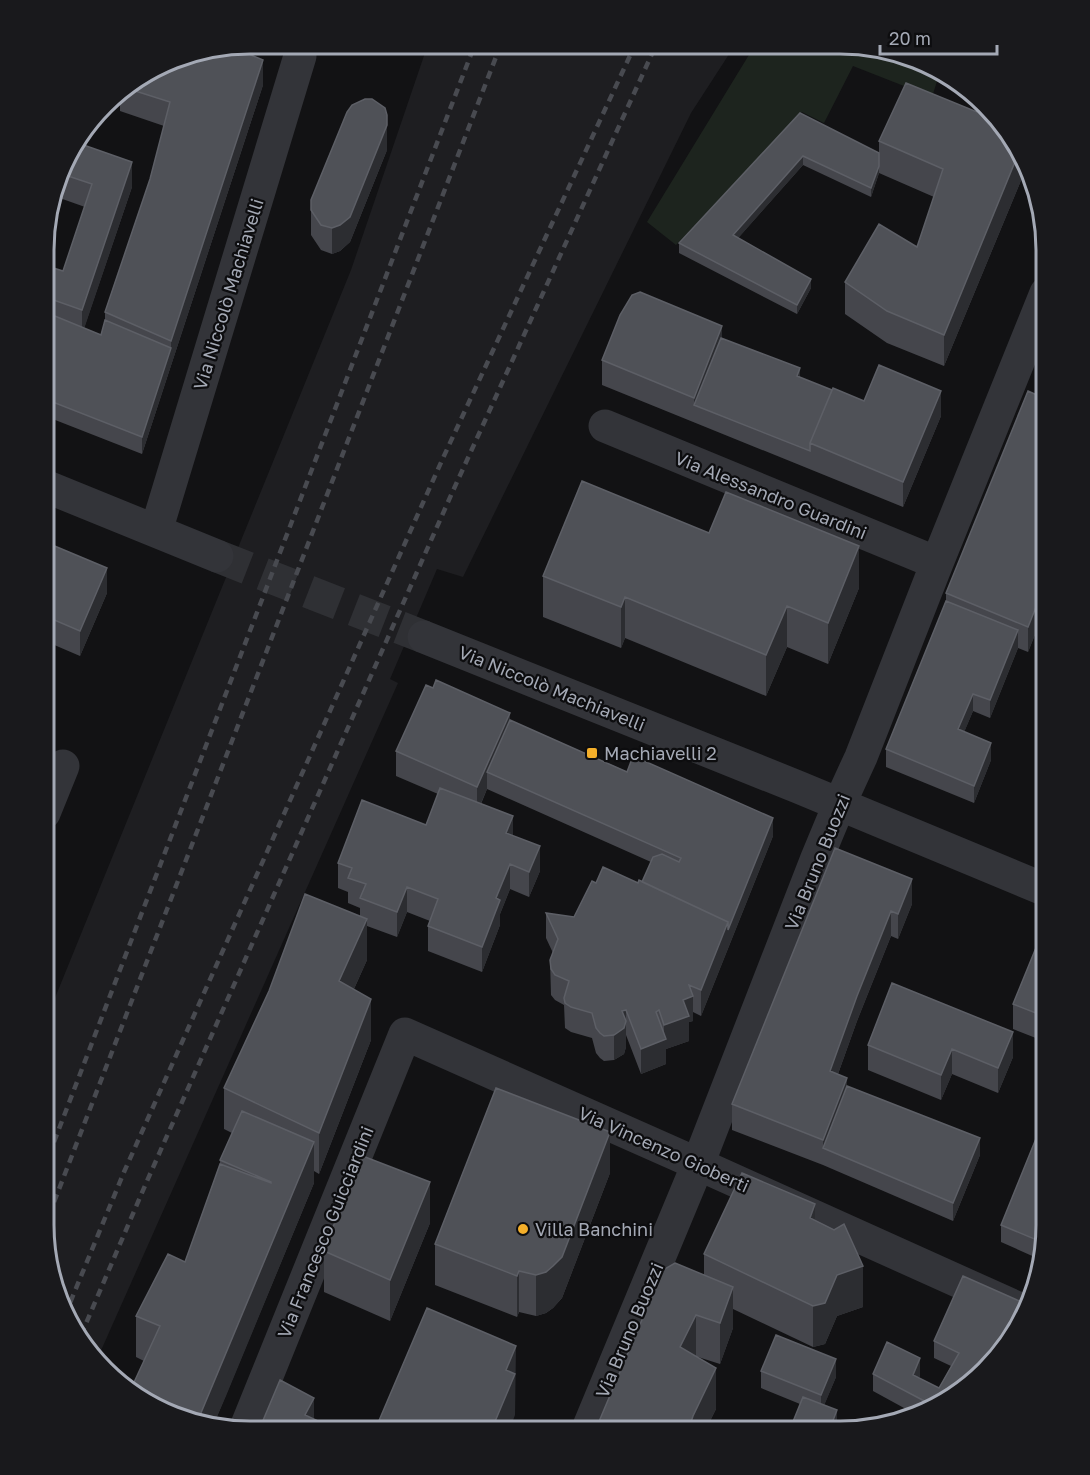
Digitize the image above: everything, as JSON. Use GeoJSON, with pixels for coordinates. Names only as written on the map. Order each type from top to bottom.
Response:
{"type":"FeatureCollection","features":[{"type":"Feature","properties":{"kind":"street","name":"Via Niccolò Machiavelli"},"geometry":{"type":"LineString","coordinates":[[156,531],[300,56]]}},
{"type":"Feature","properties":{"kind":"street","name":"Via Bruno Buozzi"},"geometry":{"type":"LineString","coordinates":[[591,1421],[698,1164],[937,563],[1023,391],[1036,336]]}},
{"type":"Feature","properties":{"kind":"street","name":"Via Alessandro Guardini"},"geometry":{"type":"LineString","coordinates":[[605,426],[937,563]]}},
{"type":"Feature","properties":{"kind":"street"},"geometry":{"type":"LineString","coordinates":[[54,490],[217,556]]}},
{"type":"Feature","properties":{"kind":"street","name":"Via Niccolò Machiavelli"},"geometry":{"type":"LineString","coordinates":[[424,637],[1036,886]]}},
{"type":"Feature","properties":{"kind":"street"},"geometry":{"type":"LineString","coordinates":[[54,788],[63,766]]}},
{"type":"Feature","properties":{"kind":"street","name":"Via Vincenzo Gioberti"},"geometry":{"type":"LineString","coordinates":[[405,1034],[1017,1308]]}},
{"type":"Feature","properties":{"kind":"street","name":"Via Francesco Guicciardini"},"geometry":{"type":"LineString","coordinates":[[249,1421],[405,1034]]}},
{"type":"Feature","properties":{"kind":"shaded area"},"geometry":{"type":"Polygon","coordinates":[[[425,54],[729,54],[691,113],[463,577],[437,569],[390,679],[398,683],[101,1351],[80,1323],[64,1288],[54,1237],[54,1000],[351,270],[425,54]]]}},
{"type":"Feature","properties":{"kind":"shaded area"},"geometry":{"type":"Polygon","coordinates":[[[750,54],[865,56],[915,69],[937,80],[932,97],[853,66],[824,123],[802,112],[676,245],[647,222],[750,54]]]}},
{"type":"Feature","properties":{"kind":"building"},"geometry":{"type":"Polygon","coordinates":[[[238,54],[249,54],[263,60],[171,341],[105,312],[150,179],[170,102],[136,91],[152,80],[187,64],[238,54]]]}},
{"type":"Feature","properties":{"kind":"building"},"geometry":{"type":"Polygon","coordinates":[[[906,83],[979,113],[1003,141],[1015,162],[944,335],[887,311],[845,282],[879,224],[917,247],[943,169],[879,141],[906,83]]]}},
{"type":"Feature","properties":{"kind":"building"},"geometry":{"type":"Polygon","coordinates":[[[365,99],[372,99],[385,108],[387,125],[350,217],[332,228],[321,225],[311,210],[311,200],[347,112],[352,105],[365,99]]]}},
{"type":"Feature","properties":{"kind":"building"},"geometry":{"type":"Polygon","coordinates":[[[800,113],[879,153],[879,166],[871,188],[803,156],[733,235],[811,279],[797,305],[679,243],[800,113]]]}},
{"type":"Feature","properties":{"kind":"building"},"geometry":{"type":"Polygon","coordinates":[[[85,145],[132,162],[82,310],[54,300],[54,268],[63,271],[92,184],[69,176],[85,145]]]}},
{"type":"Feature","properties":{"kind":"building"},"geometry":{"type":"Polygon","coordinates":[[[640,292],[722,326],[694,398],[602,360],[620,315],[632,295],[640,292]]]}},
{"type":"Feature","properties":{"kind":"building"},"geometry":{"type":"Polygon","coordinates":[[[54,316],[101,335],[105,320],[171,348],[142,437],[54,403],[54,316]]]}},
{"type":"Feature","properties":{"kind":"building"},"geometry":{"type":"Polygon","coordinates":[[[721,338],[800,368],[797,376],[832,390],[810,443],[810,451],[694,405],[721,338]]]}},
{"type":"Feature","properties":{"kind":"building"},"geometry":{"type":"Polygon","coordinates":[[[879,365],[941,391],[903,482],[810,443],[833,388],[864,401],[879,365]]]}},
{"type":"Feature","properties":{"kind":"building"},"geometry":{"type":"Polygon","coordinates":[[[1028,391],[1036,395],[1036,607],[1028,627],[946,593],[1028,391]]]}},
{"type":"Feature","properties":{"kind":"building"},"geometry":{"type":"Polygon","coordinates":[[[582,481],[709,533],[726,492],[859,546],[828,623],[787,606],[766,655],[625,597],[621,607],[543,576],[582,481]]]}},
{"type":"Feature","properties":{"kind":"building"},"geometry":{"type":"Polygon","coordinates":[[[54,546],[107,568],[80,631],[54,620],[54,546]]]}},
{"type":"Feature","properties":{"kind":"building"},"geometry":{"type":"Polygon","coordinates":[[[946,601],[1018,630],[990,700],[973,694],[958,729],[991,743],[974,786],[886,749],[946,601]]]}},
{"type":"Feature","properties":{"kind":"building"},"geometry":{"type":"Polygon","coordinates":[[[436,680],[510,713],[477,787],[396,751],[426,685],[433,688],[436,680]]]}},
{"type":"Feature","properties":{"kind":"building"},"geometry":{"type":"Polygon","coordinates":[[[510,720],[627,772],[633,756],[773,818],[728,930],[728,922],[642,882],[653,857],[662,854],[679,862],[681,858],[487,772],[510,720]]]}},
{"type":"Feature","properties":{"kind":"building"},"geometry":{"type":"Polygon","coordinates":[[[440,788],[513,816],[506,833],[540,846],[529,872],[510,864],[496,898],[500,900],[482,947],[428,926],[438,899],[407,887],[397,912],[360,898],[366,884],[348,878],[352,868],[338,863],[362,800],[426,825],[440,788]]]}},
{"type":"Feature","properties":{"kind":"building"},"geometry":{"type":"Polygon","coordinates":[[[835,848],[912,879],[898,914],[891,911],[830,1071],[847,1078],[823,1140],[732,1104],[835,848]]]}},
{"type":"Feature","properties":{"kind":"building"},"geometry":{"type":"Polygon","coordinates":[[[603,867],[638,883],[639,880],[728,922],[701,990],[689,985],[693,996],[683,1000],[689,1016],[664,1025],[659,1010],[656,1012],[666,1039],[641,1049],[626,1010],[622,1011],[626,1021],[624,1028],[614,1035],[604,1036],[596,1028],[592,1013],[565,1003],[564,998],[569,981],[555,975],[551,969],[550,960],[558,939],[546,913],[574,917],[592,881],[596,883],[603,867]]]}},
{"type":"Feature","properties":{"kind":"building"},"geometry":{"type":"Polygon","coordinates":[[[305,894],[367,919],[339,981],[371,999],[319,1133],[224,1088],[269,991],[305,894]]]}},
{"type":"Feature","properties":{"kind":"building"},"geometry":{"type":"Polygon","coordinates":[[[1036,948],[1036,1013],[1013,1004],[1036,948]]]}},
{"type":"Feature","properties":{"kind":"building"},"geometry":{"type":"Polygon","coordinates":[[[892,983],[1013,1032],[998,1068],[952,1049],[941,1075],[868,1045],[892,983]]]}},
{"type":"Feature","properties":{"kind":"building"},"geometry":{"type":"Polygon","coordinates":[[[847,1086],[980,1138],[953,1203],[823,1148],[847,1086]]]}},
{"type":"Feature","properties":{"kind":"building","name":"Villa Banchini"},"geometry":{"type":"Polygon","coordinates":[[[496,1088],[610,1132],[562,1257],[546,1272],[536,1275],[519,1271],[517,1276],[435,1244],[496,1088]]]}},
{"type":"Feature","properties":{"kind":"building"},"geometry":{"type":"Polygon","coordinates":[[[242,1111],[314,1142],[200,1414],[175,1406],[152,1395],[134,1382],[160,1326],[136,1316],[168,1254],[185,1262],[220,1164],[271,1183],[220,1160],[242,1111]]]}},
{"type":"Feature","properties":{"kind":"building"},"geometry":{"type":"Polygon","coordinates":[[[1036,1139],[1036,1239],[1001,1225],[1036,1139]]]}},
{"type":"Feature","properties":{"kind":"building"},"geometry":{"type":"Polygon","coordinates":[[[360,1155],[430,1182],[390,1280],[324,1251],[360,1155]]]}},
{"type":"Feature","properties":{"kind":"building"},"geometry":{"type":"Polygon","coordinates":[[[742,1173],[815,1204],[810,1218],[834,1230],[844,1224],[863,1266],[837,1275],[825,1303],[813,1306],[704,1254],[742,1173]]]}},
{"type":"Feature","properties":{"kind":"building"},"geometry":{"type":"Polygon","coordinates":[[[675,1263],[733,1287],[720,1323],[696,1315],[680,1347],[716,1368],[691,1421],[599,1421],[663,1270],[675,1263]]]}},
{"type":"Feature","properties":{"kind":"building"},"geometry":{"type":"Polygon","coordinates":[[[963,1276],[1020,1301],[1003,1334],[987,1354],[949,1388],[926,1401],[873,1374],[887,1342],[920,1358],[913,1375],[939,1388],[959,1353],[934,1341],[963,1276]]]}},
{"type":"Feature","properties":{"kind":"building"},"geometry":{"type":"Polygon","coordinates":[[[427,1308],[516,1346],[506,1370],[515,1374],[495,1421],[379,1421],[427,1308]]]}},
{"type":"Feature","properties":{"kind":"building"},"geometry":{"type":"Polygon","coordinates":[[[776,1335],[836,1359],[821,1395],[761,1371],[776,1335]]]}},
{"type":"Feature","properties":{"kind":"building"},"geometry":{"type":"Polygon","coordinates":[[[280,1380],[314,1398],[305,1415],[318,1421],[263,1421],[280,1380]]]}},
{"type":"Feature","properties":{"kind":"building"},"geometry":{"type":"Polygon","coordinates":[[[803,1397],[837,1410],[833,1421],[793,1421],[803,1397]]]}},
{"type":"Feature","properties":{"kind":"tunnel"},"geometry":{"type":"LineString","coordinates":[[217,556],[424,637]]}},
{"type":"Feature","properties":{"kind":"railway"},"geometry":{"type":"LineString","coordinates":[[54,1142],[471,54]]}},
{"type":"Feature","properties":{"kind":"railway"},"geometry":{"type":"LineString","coordinates":[[54,1202],[497,54]]}},
{"type":"Feature","properties":{"kind":"railway"},"geometry":{"type":"LineString","coordinates":[[70,1302],[124,1172],[443,458],[631,54]]}},
{"type":"Feature","properties":{"kind":"railway"},"geometry":{"type":"LineString","coordinates":[[84,1328],[452,493],[652,54]]}},
{"type":"Feature","properties":{"kind":"place","name":"Machiavelli 2"},"geometry":{"type":"Point","coordinates":[592,753]}},
{"type":"Feature","properties":{"kind":"place","name":"Villa Banchini"},"geometry":{"type":"Point","coordinates":[523,1229]}}]}
